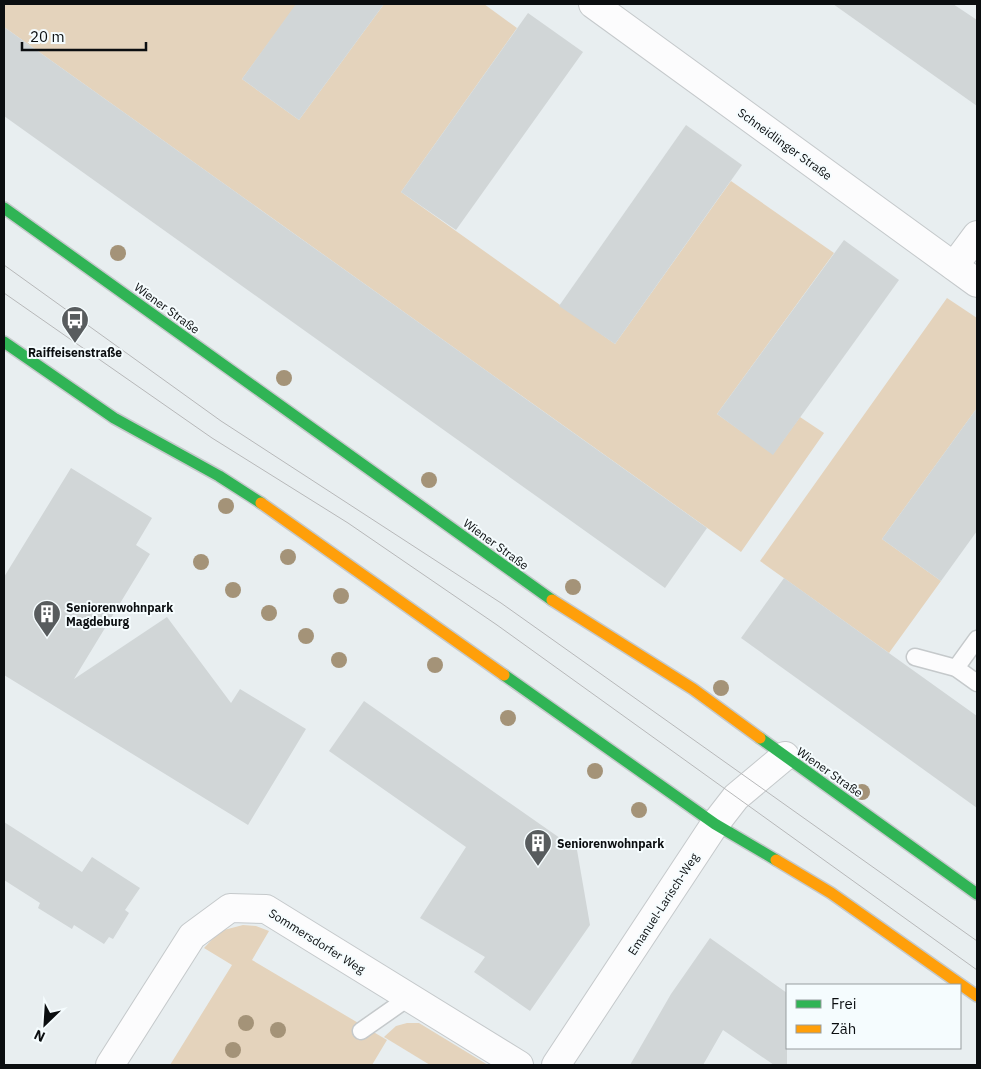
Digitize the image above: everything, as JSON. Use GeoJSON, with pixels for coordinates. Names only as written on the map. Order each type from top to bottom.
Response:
{"type":"FeatureCollection","features":[{"type":"Feature","properties":{"kind":"main road","name":"Wiener Straße"},"geometry":{"type":"LineString","coordinates":[[4,208],[557,604],[658,666],[977,894]]}},
{"type":"Feature","properties":{"kind":"main road"},"geometry":{"type":"LineString","coordinates":[[4,342],[114,418],[219,476],[265,505],[715,824],[831,893],[960,984]]}},
{"type":"Feature","properties":{"kind":"main road"},"geometry":{"type":"LineString","coordinates":[[961,985],[977,996]]}},
{"type":"Feature","properties":{"kind":"street","name":"Schneidlinger Straße"},"geometry":{"type":"LineString","coordinates":[[593,4],[977,283]]}},
{"type":"Feature","properties":{"kind":"street"},"geometry":{"type":"LineString","coordinates":[[954,266],[977,235]]}},
{"type":"Feature","properties":{"kind":"street","name":"Emanuel-Larisch-Weg"},"geometry":{"type":"LineString","coordinates":[[556,1065],[715,824],[736,797],[785,756]]}},
{"type":"Feature","properties":{"kind":"street","name":"Sommersdorfer Weg"},"geometry":{"type":"LineString","coordinates":[[110,1065],[192,936],[230,908],[266,909],[519,1065]]}},
{"type":"Feature","properties":{"kind":"lane"},"geometry":{"type":"LineString","coordinates":[[956,668],[977,638]]}},
{"type":"Feature","properties":{"kind":"lane"},"geometry":{"type":"LineString","coordinates":[[915,657],[956,668],[977,683]]}},
{"type":"Feature","properties":{"kind":"lane"},"geometry":{"type":"LineString","coordinates":[[361,1031],[408,998]]}},
{"type":"Feature","properties":{"kind":"shaded area"},"geometry":{"type":"Polygon","coordinates":[[[4,4],[297,4],[242,79],[299,120],[384,4],[484,4],[517,28],[401,192],[615,344],[731,181],[834,253],[717,414],[773,454],[800,417],[824,433],[741,552],[4,27],[4,4]]]}},
{"type":"Feature","properties":{"kind":"shaded area"},"geometry":{"type":"Polygon","coordinates":[[[947,298],[977,318],[977,408],[882,539],[941,581],[889,653],[760,561],[947,298]]]}},
{"type":"Feature","properties":{"kind":"shaded area"},"geometry":{"type":"Polygon","coordinates":[[[243,925],[256,926],[269,931],[252,960],[387,1040],[372,1065],[170,1065],[232,965],[204,948],[220,931],[243,925]]]}},
{"type":"Feature","properties":{"kind":"shaded area"},"geometry":{"type":"Polygon","coordinates":[[[407,1023],[419,1023],[488,1065],[430,1065],[384,1037],[396,1026],[407,1023]]]}},
{"type":"Feature","properties":{"kind":"building"},"geometry":{"type":"Polygon","coordinates":[[[296,4],[384,4],[299,120],[242,79],[296,4]]]}},
{"type":"Feature","properties":{"kind":"building"},"geometry":{"type":"Polygon","coordinates":[[[833,4],[953,4],[977,20],[977,106],[833,4]]]}},
{"type":"Feature","properties":{"kind":"building"},"geometry":{"type":"Polygon","coordinates":[[[528,13],[583,52],[456,230],[401,192],[528,13]]]}},
{"type":"Feature","properties":{"kind":"building"},"geometry":{"type":"Polygon","coordinates":[[[4,27],[707,528],[665,588],[4,116],[4,27]]]}},
{"type":"Feature","properties":{"kind":"building"},"geometry":{"type":"Polygon","coordinates":[[[686,125],[742,165],[615,344],[559,306],[686,125]]]}},
{"type":"Feature","properties":{"kind":"building"},"geometry":{"type":"Polygon","coordinates":[[[844,240],[899,280],[773,455],[717,414],[844,240]]]}},
{"type":"Feature","properties":{"kind":"building"},"geometry":{"type":"Polygon","coordinates":[[[977,408],[977,531],[941,581],[882,539],[977,408]]]}},
{"type":"Feature","properties":{"kind":"building","name":"Seniorenwohnpark Magdeburg"},"geometry":{"type":"Polygon","coordinates":[[[71,468],[152,518],[136,545],[150,554],[74,679],[167,617],[231,703],[240,689],[306,729],[248,825],[4,675],[4,577],[71,468]]]}},
{"type":"Feature","properties":{"kind":"building"},"geometry":{"type":"Polygon","coordinates":[[[784,578],[977,716],[977,808],[741,638],[784,578]]]}},
{"type":"Feature","properties":{"kind":"building","name":"Seniorenwohnpark"},"geometry":{"type":"Polygon","coordinates":[[[364,701],[577,850],[590,925],[530,1011],[474,972],[485,957],[420,918],[466,847],[329,751],[364,701]]]}},
{"type":"Feature","properties":{"kind":"building"},"geometry":{"type":"Polygon","coordinates":[[[4,822],[82,872],[92,857],[140,888],[125,910],[129,913],[113,939],[109,937],[104,944],[74,925],[72,929],[38,908],[40,903],[4,880],[4,822]]]}},
{"type":"Feature","properties":{"kind":"building"},"geometry":{"type":"Polygon","coordinates":[[[710,938],[786,992],[787,1065],[774,1065],[723,1030],[703,1065],[630,1065],[671,994],[710,938]]]}},
{"type":"Feature","properties":{"kind":"tram line"},"geometry":{"type":"LineString","coordinates":[[4,265],[221,421],[501,603],[977,941]]}},
{"type":"Feature","properties":{"kind":"tram line"},"geometry":{"type":"LineString","coordinates":[[4,293],[212,438],[348,523],[497,625],[977,970]]}},
{"type":"Feature","properties":{"kind":"traffic: fast"},"geometry":{"type":"LineString","coordinates":[[4,208],[552,600]]}},
{"type":"Feature","properties":{"kind":"traffic: fast"},"geometry":{"type":"LineString","coordinates":[[4,342],[114,418],[219,476],[261,503]]}},
{"type":"Feature","properties":{"kind":"traffic: fast"},"geometry":{"type":"LineString","coordinates":[[504,675],[715,824],[776,860]]}},
{"type":"Feature","properties":{"kind":"traffic: fast"},"geometry":{"type":"LineString","coordinates":[[760,738],[977,894]]}},
{"type":"Feature","properties":{"kind":"traffic: slow"},"geometry":{"type":"LineString","coordinates":[[261,503],[504,675]]}},
{"type":"Feature","properties":{"kind":"traffic: slow"},"geometry":{"type":"LineString","coordinates":[[552,600],[693,689],[760,738]]}},
{"type":"Feature","properties":{"kind":"traffic: slow"},"geometry":{"type":"LineString","coordinates":[[776,860],[831,893],[960,984]]}},
{"type":"Feature","properties":{"kind":"traffic: slow"},"geometry":{"type":"LineString","coordinates":[[961,985],[977,996]]}},
{"type":"Feature","properties":{"kind":"place","name":"Raiffeisenstraße"},"geometry":{"type":"Point","coordinates":[75,344]}},
{"type":"Feature","properties":{"kind":"place","name":"Seniorenwohnpark Magdeburg"},"geometry":{"type":"Point","coordinates":[47,638]}},
{"type":"Feature","properties":{"kind":"place","name":"Seniorenwohnpark"},"geometry":{"type":"Point","coordinates":[538,867]}}]}
